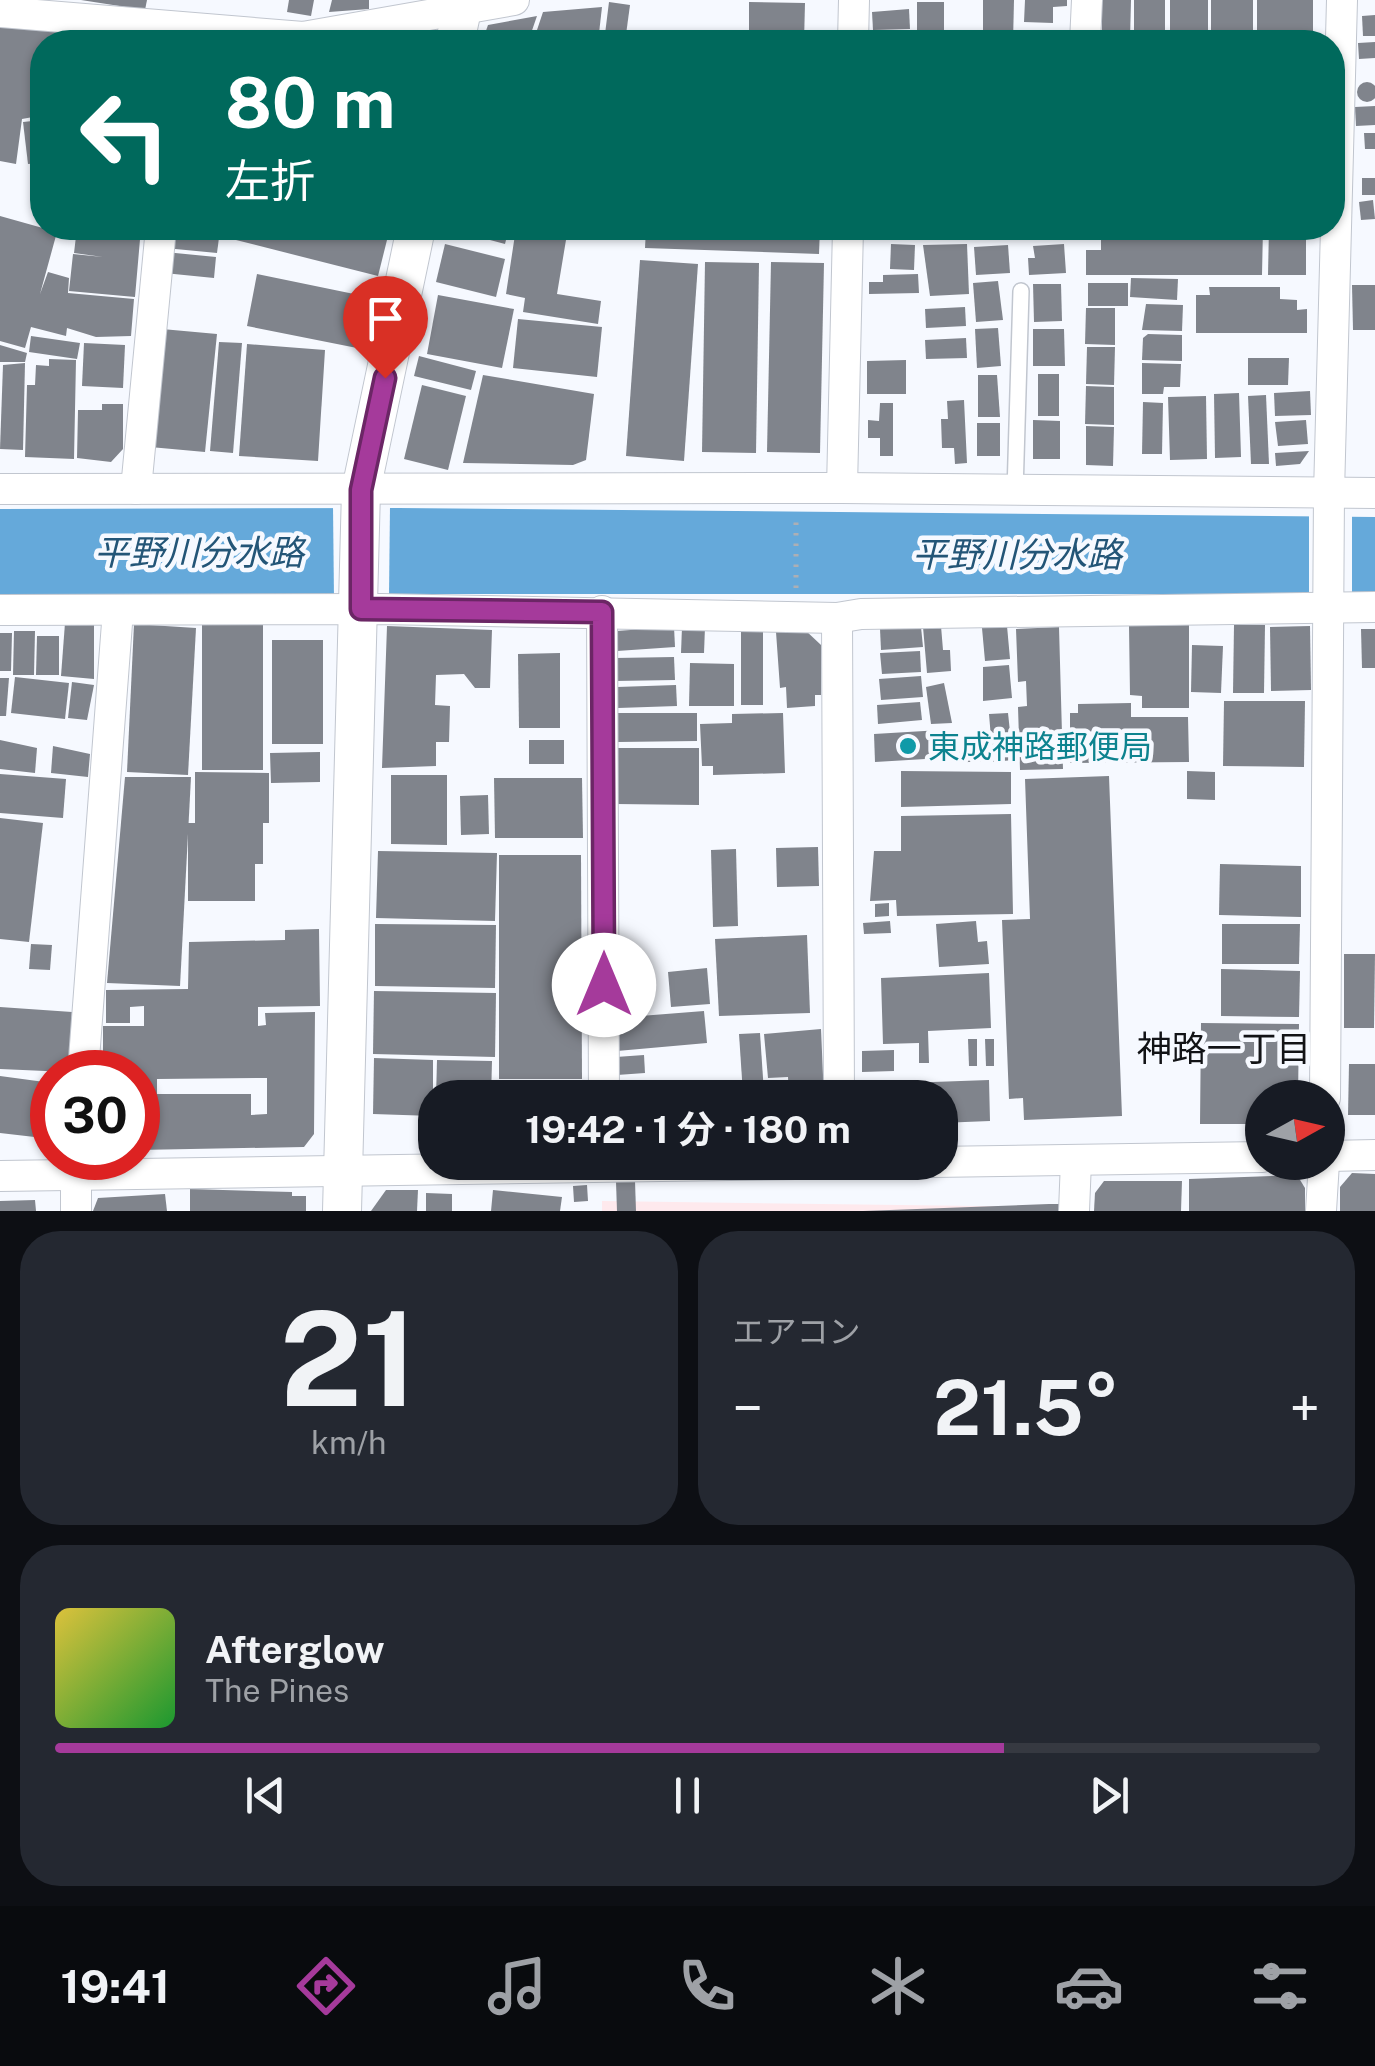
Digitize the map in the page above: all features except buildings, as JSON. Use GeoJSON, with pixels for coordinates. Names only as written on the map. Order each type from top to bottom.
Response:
{"type":"FeatureCollection","features":[{"type":"Feature","properties":{"kind":"street"},"geometry":{"type":"LineString","coordinates":[[361,30],[460,18],[514,0]]}},
{"type":"Feature","properties":{"kind":"street"},"geometry":{"type":"LineString","coordinates":[[853,30],[854,0]]}},
{"type":"Feature","properties":{"kind":"street"},"geometry":{"type":"LineString","coordinates":[[1086,30],[1087,0]]}},
{"type":"Feature","properties":{"kind":"street"},"geometry":{"type":"LineString","coordinates":[[1341,30],[1342,0]]}},
{"type":"Feature","properties":{"kind":"street"},"geometry":{"type":"LineString","coordinates":[[0,12],[225,30]]}},
{"type":"Feature","properties":{"kind":"street"},"geometry":{"type":"LineString","coordinates":[[136,490],[160,240]]}},
{"type":"Feature","properties":{"kind":"street"},"geometry":{"type":"LineString","coordinates":[[342,1211],[361,498],[414,240]]}},
{"type":"Feature","properties":{"kind":"street"},"geometry":{"type":"LineString","coordinates":[[842,488],[848,240]]}},
{"type":"Feature","properties":{"kind":"street"},"geometry":{"type":"LineString","coordinates":[[1325,1080],[1329,502],[1336,240]]}},
{"type":"Feature","properties":{"kind":"street"},"geometry":{"type":"LineString","coordinates":[[0,489],[361,498],[842,488],[1329,502],[1375,493]]}},
{"type":"Feature","properties":{"kind":"street"},"geometry":{"type":"LineString","coordinates":[[0,610],[361,603],[836,618],[861,614],[1328,603],[1375,607]]}},
{"type":"Feature","properties":{"kind":"street"},"geometry":{"type":"LineString","coordinates":[[85,1050],[118,610]]}},
{"type":"Feature","properties":{"kind":"street"},"geometry":{"type":"LineString","coordinates":[[602,612],[604,1080]]}},
{"type":"Feature","properties":{"kind":"street"},"geometry":{"type":"LineString","coordinates":[[836,618],[839,1080]]}},
{"type":"Feature","properties":{"kind":"street"},"geometry":{"type":"LineString","coordinates":[[1345,1156],[1375,1155]]}},
{"type":"Feature","properties":{"kind":"street"},"geometry":{"type":"LineString","coordinates":[[958,1163],[1245,1157]]}},
{"type":"Feature","properties":{"kind":"street"},"geometry":{"type":"LineString","coordinates":[[1074,1211],[1076,1162]]}},
{"type":"Feature","properties":{"kind":"street"},"geometry":{"type":"LineString","coordinates":[[160,1167],[418,1167]]}},
{"type":"Feature","properties":{"kind":"street"},"geometry":{"type":"LineString","coordinates":[[0,1176],[30,1172]]}},
{"type":"Feature","properties":{"kind":"street"},"geometry":{"type":"LineString","coordinates":[[76,1180],[76,1211]]}},
{"type":"Feature","properties":{"kind":"street"},"geometry":{"type":"LineString","coordinates":[[1322,1211],[1323,1180]]}},
{"type":"Feature","properties":{"kind":"lane"},"geometry":{"type":"LineString","coordinates":[[1015,492],[1021,291]]}},
{"type":"Feature","properties":{"kind":"path"},"geometry":{"type":"LineString","coordinates":[[796,503],[796,604]]}},
{"type":"Feature","properties":{"kind":"shaded area"},"geometry":{"type":"Polygon","coordinates":[[[602,1201],[1052,1207],[1051,1211],[602,1211],[602,1201]]]}},
{"type":"Feature","properties":{"kind":"water","name":"平野川分水路"},"geometry":{"type":"Polygon","coordinates":[[[398,508],[1375,517],[1375,594],[0,594],[0,509],[398,508]]]}},
{"type":"Feature","properties":{"kind":"pier"},"geometry":{"type":"Polygon","coordinates":[[[333,506],[390,506],[389,597],[334,598],[333,506]]]}},
{"type":"Feature","properties":{"kind":"pier"},"geometry":{"type":"Polygon","coordinates":[[[1309,511],[1352,512],[1352,598],[1309,598],[1309,511]]]}},
{"type":"Feature","properties":{"kind":"place","name":"東成神路郵便局"},"geometry":{"type":"Point","coordinates":[908,746]}},
{"type":"Feature","properties":{"kind":"district","name":"神路一丁目"},"geometry":{"type":"Point","coordinates":[1224,1048]}},
{"type":"Feature","properties":{"kind":"route"},"geometry":{"type":"LineString","coordinates":[[385,378],[361,490],[361,609],[602,612],[604,985]]}}]}
